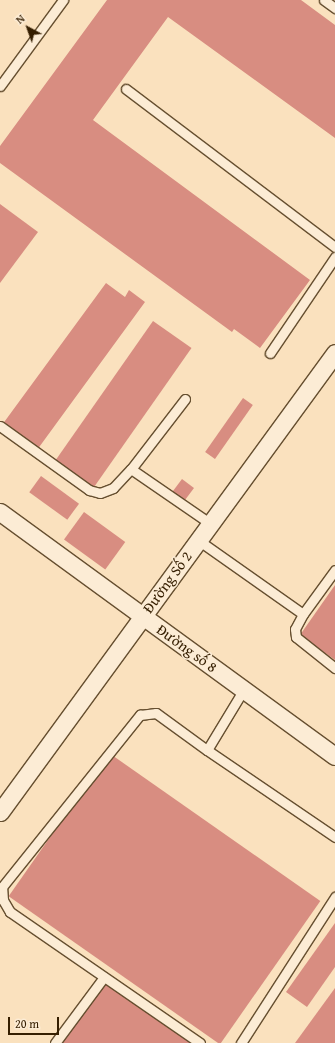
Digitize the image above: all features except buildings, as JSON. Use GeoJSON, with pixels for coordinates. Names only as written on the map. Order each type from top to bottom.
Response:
{"type":"FeatureCollection","features":[{"type":"Feature","properties":{"kind":"street","name":"Đường Số 2"},"geometry":{"type":"LineString","coordinates":[[0,812],[335,352]]}},
{"type":"Feature","properties":{"kind":"street","name":"Đường số 8"},"geometry":{"type":"LineString","coordinates":[[0,512],[335,756]]}},
{"type":"Feature","properties":{"kind":"lane"},"geometry":{"type":"LineString","coordinates":[[0,86],[63,0]]}},
{"type":"Feature","properties":{"kind":"lane"},"geometry":{"type":"LineString","coordinates":[[324,0],[335,8]]}},
{"type":"Feature","properties":{"kind":"lane"},"geometry":{"type":"LineString","coordinates":[[126,89],[335,246]]}},
{"type":"Feature","properties":{"kind":"lane"},"geometry":{"type":"LineString","coordinates":[[270,353],[335,258]]}},
{"type":"Feature","properties":{"kind":"lane"},"geometry":{"type":"LineString","coordinates":[[0,426],[89,490],[100,493],[113,488],[131,469],[185,399]]}},
{"type":"Feature","properties":{"kind":"lane"},"geometry":{"type":"LineString","coordinates":[[131,469],[211,524]]}},
{"type":"Feature","properties":{"kind":"lane"},"geometry":{"type":"LineString","coordinates":[[198,540],[303,614]]}},
{"type":"Feature","properties":{"kind":"lane"},"geometry":{"type":"LineString","coordinates":[[335,570],[303,614],[295,629],[296,637],[335,668]]}},
{"type":"Feature","properties":{"kind":"lane"},"geometry":{"type":"LineString","coordinates":[[207,750],[244,689]]}},
{"type":"Feature","properties":{"kind":"lane"},"geometry":{"type":"LineString","coordinates":[[200,1043],[10,912],[3,900],[2,887],[140,714],[156,713],[207,750],[335,836]]}},
{"type":"Feature","properties":{"kind":"lane"},"geometry":{"type":"LineString","coordinates":[[241,1043],[335,897]]}},
{"type":"Feature","properties":{"kind":"lane"},"geometry":{"type":"LineString","coordinates":[[55,1043],[104,977]]}}]}
